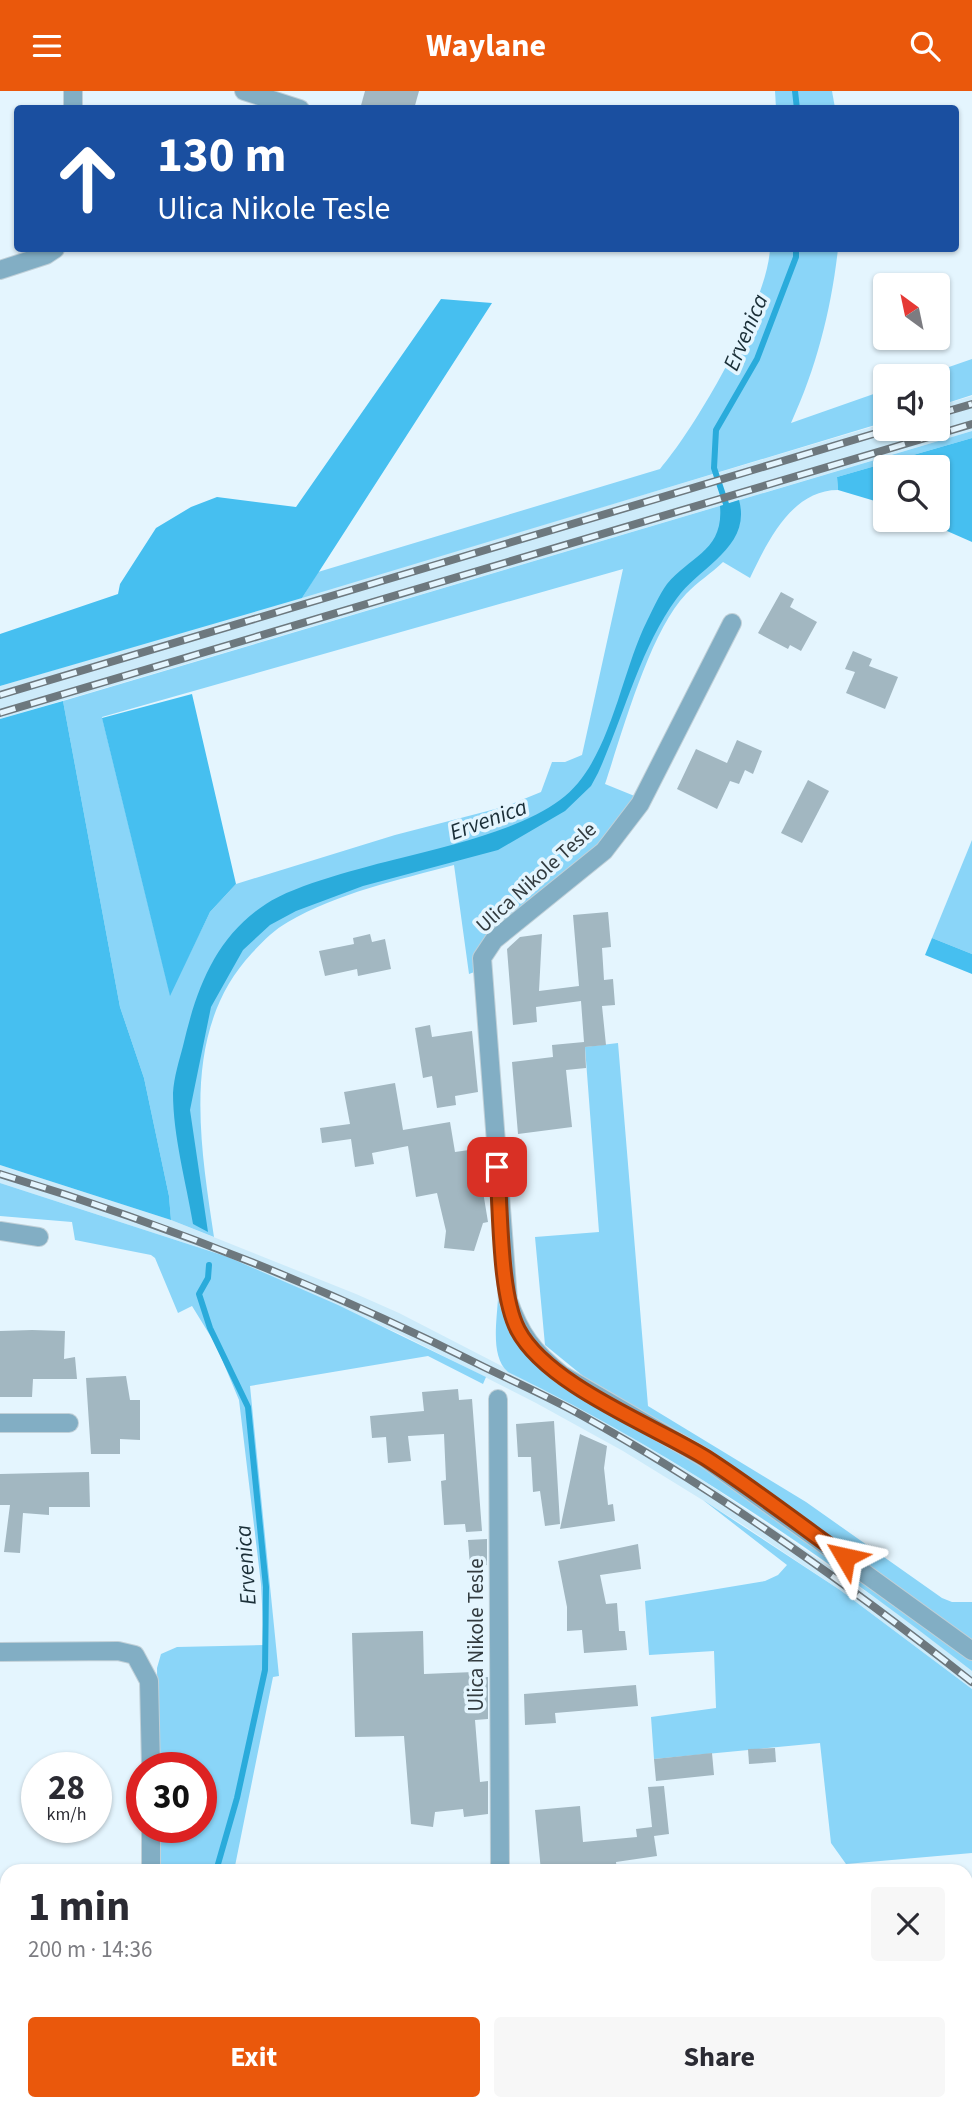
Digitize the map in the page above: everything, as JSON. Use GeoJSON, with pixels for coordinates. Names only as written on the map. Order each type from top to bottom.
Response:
{"type":"FeatureCollection","features":[{"type":"Feature","properties":{"kind":"street"},"geometry":{"type":"LineString","coordinates":[[244,91],[288,105]]}},
{"type":"Feature","properties":{"kind":"street"},"geometry":{"type":"LineString","coordinates":[[0,270],[50,252]]}},
{"type":"Feature","properties":{"kind":"street","name":"Ulica Nikole Tesle"},"geometry":{"type":"LineString","coordinates":[[733,623],[640,804],[604,851],[494,940],[482,958],[508,1300],[519,1331],[562,1375],[705,1458],[972,1651]]}},
{"type":"Feature","properties":{"kind":"street"},"geometry":{"type":"LineString","coordinates":[[0,1231],[39,1237]]}},
{"type":"Feature","properties":{"kind":"street","name":"Ulica Nikole Tesle"},"geometry":{"type":"LineString","coordinates":[[498,1399],[500,1864]]}},
{"type":"Feature","properties":{"kind":"street"},"geometry":{"type":"LineString","coordinates":[[0,1423],[69,1423]]}},
{"type":"Feature","properties":{"kind":"street"},"geometry":{"type":"LineString","coordinates":[[0,1652],[118,1651],[135,1655],[149,1681],[151,1752]]}},
{"type":"Feature","properties":{"kind":"street"},"geometry":{"type":"LineString","coordinates":[[151,1843],[151,1864]]}},
{"type":"Feature","properties":{"kind":"shaded area"},"geometry":{"type":"Polygon","coordinates":[[[775,91],[832,91],[834,105],[776,105],[775,91]]]}},
{"type":"Feature","properties":{"kind":"shaded area"},"geometry":{"type":"Polygon","coordinates":[[[769,252],[838,252],[822,337],[791,423],[873,394],[873,426],[302,598],[318,572],[660,469],[710,395],[757,301],[769,252]]]}},
{"type":"Feature","properties":{"kind":"shaded area"},"geometry":{"type":"Polygon","coordinates":[[[441,299],[492,303],[302,598],[0,686],[0,634],[118,594],[120,584],[156,528],[191,507],[217,497],[296,507],[441,299]]]}},
{"type":"Feature","properties":{"kind":"shaded area"},"geometry":{"type":"Polygon","coordinates":[[[972,359],[972,395],[950,402],[950,367],[972,359]]]}},
{"type":"Feature","properties":{"kind":"shaded area"},"geometry":{"type":"Polygon","coordinates":[[[972,396],[972,431],[950,438],[950,402],[972,396]]]}},
{"type":"Feature","properties":{"kind":"shaded area"},"geometry":{"type":"Polygon","coordinates":[[[873,427],[873,441],[938,441],[891,455],[873,455],[873,460],[0,719],[0,686],[873,427]]]}},
{"type":"Feature","properties":{"kind":"shaded area"},"geometry":{"type":"Polygon","coordinates":[[[972,431],[972,438],[913,455],[891,455],[938,441],[950,441],[950,438],[972,431]]]}},
{"type":"Feature","properties":{"kind":"shaded area"},"geometry":{"type":"Polygon","coordinates":[[[972,438],[972,542],[949,532],[950,455],[913,455],[972,438]]]}},
{"type":"Feature","properties":{"kind":"shaded area"},"geometry":{"type":"Polygon","coordinates":[[[873,460],[873,467],[837,477],[838,490],[821,492],[794,509],[764,549],[750,578],[723,562],[686,594],[673,611],[649,657],[605,784],[637,797],[604,841],[489,936],[477,971],[469,974],[454,865],[369,888],[327,903],[283,925],[252,953],[229,983],[214,1017],[205,1052],[201,1126],[214,1237],[171,1220],[169,1196],[144,1078],[120,1007],[63,701],[873,460]],[[623,569],[102,717],[170,994],[210,912],[236,884],[395,835],[507,806],[541,792],[552,762],[565,762],[582,755],[623,569]]]}},
{"type":"Feature","properties":{"kind":"shaded area"},"geometry":{"type":"Polygon","coordinates":[[[873,467],[873,500],[838,490],[837,477],[873,467]]]}},
{"type":"Feature","properties":{"kind":"shaded area"},"geometry":{"type":"Polygon","coordinates":[[[739,500],[741,516],[738,531],[721,555],[677,598],[664,618],[643,660],[598,773],[591,786],[565,811],[498,850],[363,886],[296,911],[270,925],[243,950],[211,1007],[190,1110],[208,1232],[193,1224],[177,1142],[173,1093],[178,1063],[194,1005],[210,966],[233,932],[266,904],[312,883],[505,828],[526,820],[560,800],[577,784],[602,742],[638,643],[661,593],[676,574],[711,543],[720,521],[720,506],[739,500]]]}},
{"type":"Feature","properties":{"kind":"shaded area"},"geometry":{"type":"Polygon","coordinates":[[[192,694],[236,884],[210,912],[170,996],[102,718],[192,694]]]}},
{"type":"Feature","properties":{"kind":"shaded area"},"geometry":{"type":"Polygon","coordinates":[[[63,701],[120,1007],[144,1078],[169,1196],[171,1220],[0,1165],[0,719],[63,701]]]}},
{"type":"Feature","properties":{"kind":"shaded area"},"geometry":{"type":"Polygon","coordinates":[[[972,840],[972,954],[932,938],[972,840]]]}},
{"type":"Feature","properties":{"kind":"shaded area"},"geometry":{"type":"Polygon","coordinates":[[[932,938],[972,954],[972,974],[925,955],[932,938]]]}},
{"type":"Feature","properties":{"kind":"shaded area"},"geometry":{"type":"Polygon","coordinates":[[[618,1043],[648,1406],[806,1502],[942,1598],[952,1602],[972,1602],[972,1644],[617,1396],[583,1376],[545,1345],[535,1237],[599,1232],[585,1047],[618,1043]]]}},
{"type":"Feature","properties":{"kind":"shaded area"},"geometry":{"type":"Polygon","coordinates":[[[0,1165],[171,1220],[356,1294],[399,1313],[579,1406],[701,1479],[899,1614],[972,1671],[972,1689],[840,1590],[743,1525],[623,1451],[536,1403],[402,1335],[228,1257],[0,1183],[0,1165]]]}},
{"type":"Feature","properties":{"kind":"shaded area"},"geometry":{"type":"Polygon","coordinates":[[[0,1183],[228,1257],[338,1305],[486,1377],[483,1384],[428,1356],[250,1386],[279,1676],[273,1677],[235,1864],[158,1864],[158,1843],[217,1843],[217,1752],[158,1752],[157,1668],[161,1654],[177,1647],[264,1645],[261,1584],[239,1400],[216,1345],[192,1306],[178,1313],[155,1258],[75,1240],[72,1222],[0,1216],[0,1183]]]}},
{"type":"Feature","properties":{"kind":"shaded area"},"geometry":{"type":"Polygon","coordinates":[[[498,1298],[504,1298],[514,1330],[532,1357],[728,1482],[972,1658],[972,1671],[862,1588],[748,1509],[630,1437],[508,1372],[502,1365],[497,1348],[498,1298]]]}},
{"type":"Feature","properties":{"kind":"shaded area"},"geometry":{"type":"Polygon","coordinates":[[[703,1500],[840,1590],[972,1689],[972,1853],[846,1864],[831,1843],[820,1743],[654,1759],[651,1717],[716,1708],[714,1651],[649,1655],[645,1601],[765,1581],[778,1575],[787,1565],[703,1500]]]}},
{"type":"Feature","properties":{"kind":"building"},"geometry":{"type":"Polygon","coordinates":[[[365,91],[419,91],[415,105],[361,105],[365,91]]]}},
{"type":"Feature","properties":{"kind":"building"},"geometry":{"type":"Polygon","coordinates":[[[781,592],[794,599],[790,607],[817,622],[801,651],[790,645],[788,649],[758,633],[781,592]]]}},
{"type":"Feature","properties":{"kind":"building"},"geometry":{"type":"Polygon","coordinates":[[[853,651],[872,659],[869,666],[898,677],[885,709],[846,693],[855,672],[845,669],[853,651]]]}},
{"type":"Feature","properties":{"kind":"building"},"geometry":{"type":"Polygon","coordinates":[[[737,740],[762,751],[753,774],[745,770],[739,784],[730,781],[717,809],[677,789],[696,749],[727,763],[737,740]]]}},
{"type":"Feature","properties":{"kind":"building"},"geometry":{"type":"Polygon","coordinates":[[[808,780],[829,791],[802,843],[781,833],[808,780]]]}},
{"type":"Feature","properties":{"kind":"building"},"geometry":{"type":"Polygon","coordinates":[[[608,912],[611,947],[602,948],[604,980],[613,979],[615,1005],[602,1006],[606,1045],[585,1047],[586,1068],[566,1070],[572,1127],[518,1134],[512,1062],[553,1057],[552,1045],[584,1042],[581,1001],[536,1007],[537,1022],[513,1025],[507,949],[520,937],[542,934],[539,991],[579,986],[573,915],[608,912]]]}},
{"type":"Feature","properties":{"kind":"building"},"geometry":{"type":"Polygon","coordinates":[[[370,934],[372,942],[385,939],[391,969],[358,976],[357,969],[325,976],[319,951],[354,944],[353,938],[370,934]]]}},
{"type":"Feature","properties":{"kind":"building"},"geometry":{"type":"Polygon","coordinates":[[[430,1025],[432,1037],[472,1031],[478,1092],[455,1096],[456,1105],[437,1108],[432,1076],[423,1078],[415,1028],[430,1025]]]}},
{"type":"Feature","properties":{"kind":"building"},"geometry":{"type":"Polygon","coordinates":[[[395,1083],[403,1130],[450,1122],[455,1152],[476,1149],[488,1222],[483,1223],[474,1251],[444,1248],[446,1231],[437,1193],[416,1197],[408,1146],[372,1153],[374,1164],[355,1167],[351,1139],[322,1143],[320,1128],[350,1124],[344,1092],[395,1083]]]}},
{"type":"Feature","properties":{"kind":"building"},"geometry":{"type":"Polygon","coordinates":[[[0,1331],[65,1331],[64,1359],[75,1357],[77,1379],[33,1379],[32,1397],[0,1397],[0,1331]]]}},
{"type":"Feature","properties":{"kind":"building"},"geometry":{"type":"Polygon","coordinates":[[[126,1376],[130,1400],[140,1400],[140,1440],[120,1439],[120,1454],[91,1454],[86,1378],[126,1376]]]}},
{"type":"Feature","properties":{"kind":"building"},"geometry":{"type":"Polygon","coordinates":[[[458,1389],[459,1400],[472,1399],[482,1531],[466,1532],[465,1524],[444,1525],[441,1481],[446,1480],[444,1434],[408,1436],[411,1461],[388,1463],[386,1437],[372,1438],[370,1416],[424,1411],[422,1392],[458,1389]]]}},
{"type":"Feature","properties":{"kind":"building"},"geometry":{"type":"Polygon","coordinates":[[[554,1421],[560,1524],[545,1526],[540,1491],[533,1492],[531,1457],[518,1457],[516,1424],[554,1421]]]}},
{"type":"Feature","properties":{"kind":"building"},"geometry":{"type":"Polygon","coordinates":[[[580,1434],[607,1446],[604,1468],[608,1505],[613,1504],[615,1521],[560,1529],[580,1434]]]}},
{"type":"Feature","properties":{"kind":"building"},"geometry":{"type":"Polygon","coordinates":[[[89,1472],[90,1507],[49,1507],[49,1515],[23,1513],[20,1553],[4,1552],[10,1505],[0,1505],[0,1474],[89,1472]]]}},
{"type":"Feature","properties":{"kind":"building"},"geometry":{"type":"Polygon","coordinates":[[[487,1539],[487,1565],[470,1566],[468,1540],[487,1539]]]}},
{"type":"Feature","properties":{"kind":"building"},"geometry":{"type":"Polygon","coordinates":[[[638,1544],[641,1569],[600,1575],[606,1604],[617,1603],[619,1631],[625,1631],[627,1650],[584,1653],[582,1630],[567,1631],[567,1607],[558,1561],[638,1544]]]}},
{"type":"Feature","properties":{"kind":"building"},"geometry":{"type":"Polygon","coordinates":[[[423,1631],[424,1674],[474,1672],[474,1678],[488,1677],[488,1719],[475,1720],[480,1782],[488,1781],[488,1814],[464,1817],[463,1809],[435,1812],[433,1827],[411,1824],[404,1736],[355,1737],[352,1633],[423,1631]]]}},
{"type":"Feature","properties":{"kind":"building"},"geometry":{"type":"Polygon","coordinates":[[[636,1685],[638,1706],[555,1713],[556,1723],[525,1725],[524,1694],[636,1685]]]}},
{"type":"Feature","properties":{"kind":"building"},"geometry":{"type":"Polygon","coordinates":[[[775,1748],[776,1762],[749,1764],[748,1749],[775,1748]]]}},
{"type":"Feature","properties":{"kind":"building"},"geometry":{"type":"Polygon","coordinates":[[[712,1753],[714,1775],[656,1781],[654,1759],[712,1753]]]}},
{"type":"Feature","properties":{"kind":"building"},"geometry":{"type":"Polygon","coordinates":[[[664,1786],[669,1834],[654,1836],[657,1856],[616,1864],[540,1864],[535,1810],[580,1806],[583,1842],[637,1837],[636,1829],[652,1827],[648,1787],[664,1786]]]}},
{"type":"Feature","properties":{"kind":"waterway","name":"Ervenica"},"geometry":{"type":"LineString","coordinates":[[795,91],[797,105]]}},
{"type":"Feature","properties":{"kind":"waterway","name":"Ervenica"},"geometry":{"type":"LineString","coordinates":[[728,510],[714,468],[716,430],[757,359],[796,252]]}},
{"type":"Feature","properties":{"kind":"waterway","name":"Ervenica"},"geometry":{"type":"LineString","coordinates":[[209,1265],[208,1278],[199,1294],[210,1328],[248,1407],[266,1587],[265,1670],[237,1798],[218,1864]]}},
{"type":"Feature","properties":{"kind":"railway"},"geometry":{"type":"LineString","coordinates":[[950,410],[972,404]]}},
{"type":"Feature","properties":{"kind":"railway"},"geometry":{"type":"LineString","coordinates":[[0,713],[972,424]]}},
{"type":"Feature","properties":{"kind":"railway"},"geometry":{"type":"LineString","coordinates":[[0,695],[873,434]]}},
{"type":"Feature","properties":{"kind":"railway"},"geometry":{"type":"LineString","coordinates":[[0,1174],[125,1215],[246,1260],[425,1338],[571,1409],[684,1476],[783,1541],[972,1682]]}},
{"type":"Feature","properties":{"kind":"route"},"geometry":{"type":"LineString","coordinates":[[497,1167],[508,1300],[519,1331],[537,1352],[562,1375],[705,1458],[845,1557]]}}]}
